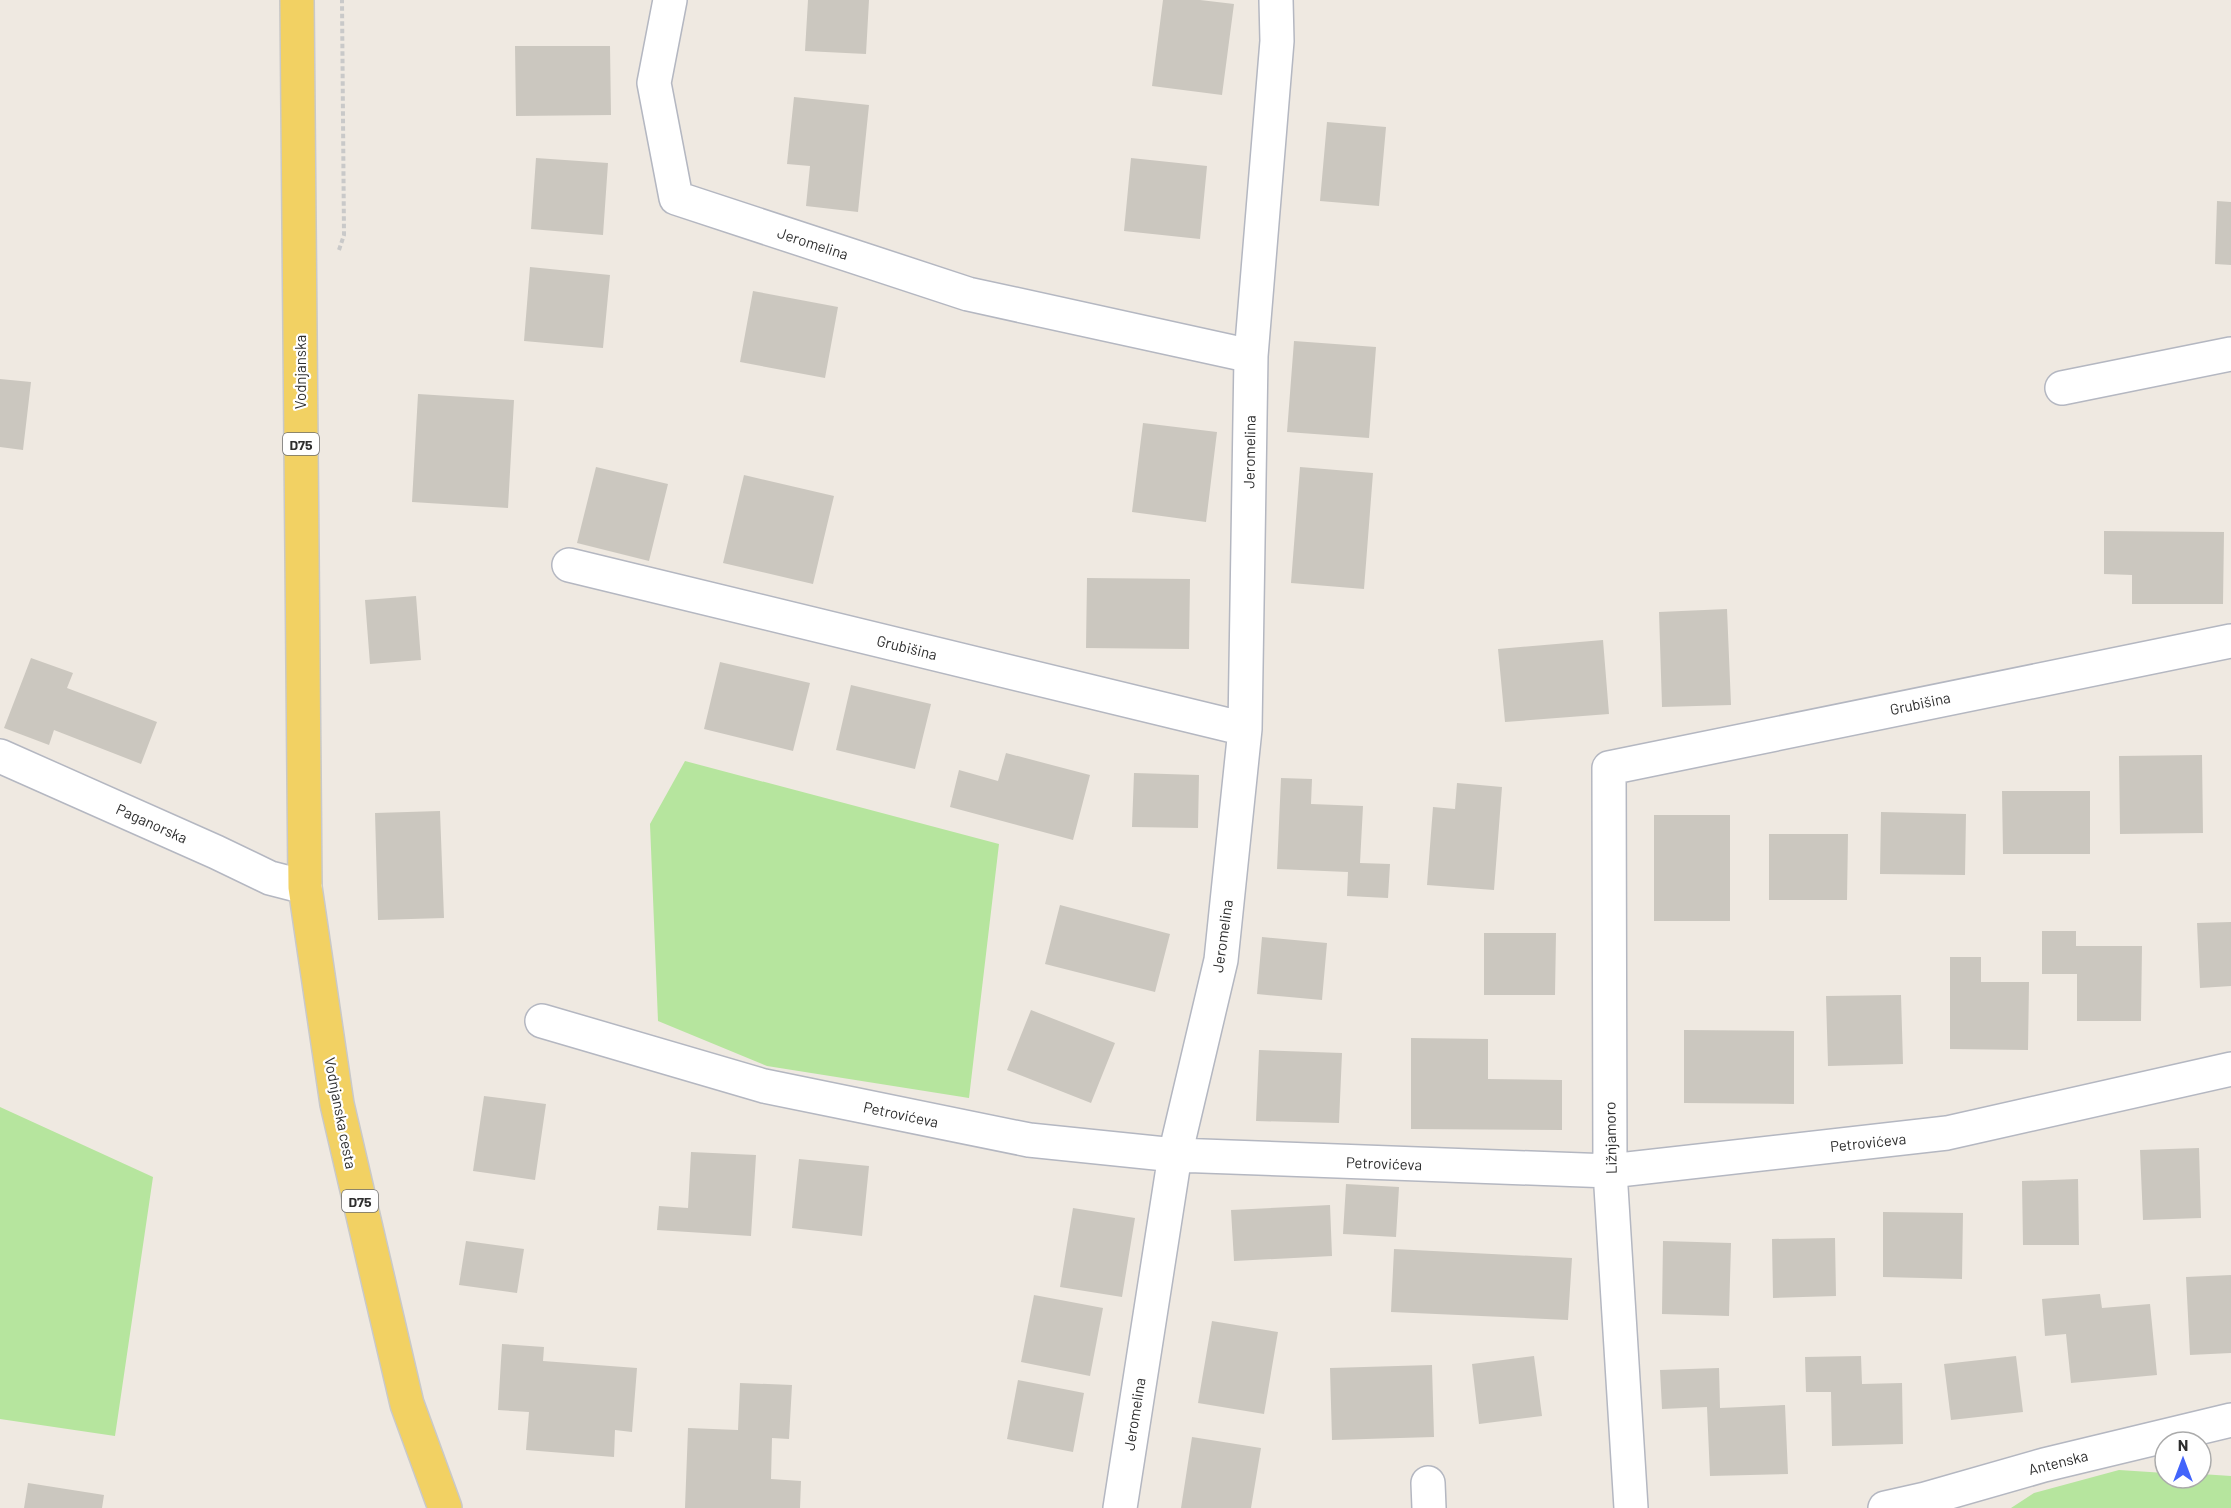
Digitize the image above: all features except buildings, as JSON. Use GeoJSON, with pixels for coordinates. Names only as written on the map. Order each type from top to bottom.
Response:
{"type":"FeatureCollection","features":[{"type":"Feature","properties":{"kind":"main road","name":"Vodnjanska"},"geometry":{"type":"LineString","coordinates":[[297,0],[305,888]]}},
{"type":"Feature","properties":{"kind":"main road","name":"Vodnjanska cesta"},"geometry":{"type":"LineString","coordinates":[[305,888],[337,1104],[407,1404],[445,1508]]}},
{"type":"Feature","properties":{"kind":"street","name":"Jeromelina"},"geometry":{"type":"LineString","coordinates":[[670,0],[654,83],[676,198],[968,294],[1251,357]]}},
{"type":"Feature","properties":{"kind":"street","name":"Jeromelina"},"geometry":{"type":"LineString","coordinates":[[1120,1508],[1175,1155],[1221,960],[1245,729],[1251,357],[1276,41],[1276,0]]}},
{"type":"Feature","properties":{"kind":"street"},"geometry":{"type":"LineString","coordinates":[[2062,388],[2231,354]]}},
{"type":"Feature","properties":{"kind":"street","name":"Grubišina"},"geometry":{"type":"LineString","coordinates":[[569,565],[1245,729]]}},
{"type":"Feature","properties":{"kind":"street","name":"Grubišina"},"geometry":{"type":"LineString","coordinates":[[1609,768],[2231,641]]}},
{"type":"Feature","properties":{"kind":"street","name":"Paganorska"},"geometry":{"type":"LineString","coordinates":[[0,756],[270,878],[305,888]]}},
{"type":"Feature","properties":{"kind":"street","name":"Ližnjamoro"},"geometry":{"type":"LineString","coordinates":[[1609,768],[1610,1171],[1631,1508]]}},
{"type":"Feature","properties":{"kind":"street","name":"Petrovićeva"},"geometry":{"type":"LineString","coordinates":[[542,1021],[764,1086],[1029,1140],[1175,1155],[1610,1171],[1947,1133],[2231,1069]]}},
{"type":"Feature","properties":{"kind":"street","name":"Antenska"},"geometry":{"type":"LineString","coordinates":[[1885,1508],[2044,1465],[2231,1420]]}},
{"type":"Feature","properties":{"kind":"green space"},"geometry":{"type":"Polygon","coordinates":[[[685,761],[999,844],[969,1098],[767,1066],[658,1021],[650,824],[685,761]]]}},
{"type":"Feature","properties":{"kind":"green space"},"geometry":{"type":"Polygon","coordinates":[[[0,1107],[153,1177],[115,1436],[0,1419],[0,1107]]]}},
{"type":"Feature","properties":{"kind":"green space"},"geometry":{"type":"Polygon","coordinates":[[[2119,1470],[2153,1472],[2153,1490],[2213,1490],[2213,1475],[2231,1476],[2231,1508],[2011,1508],[2034,1493],[2119,1470]]]}}]}
